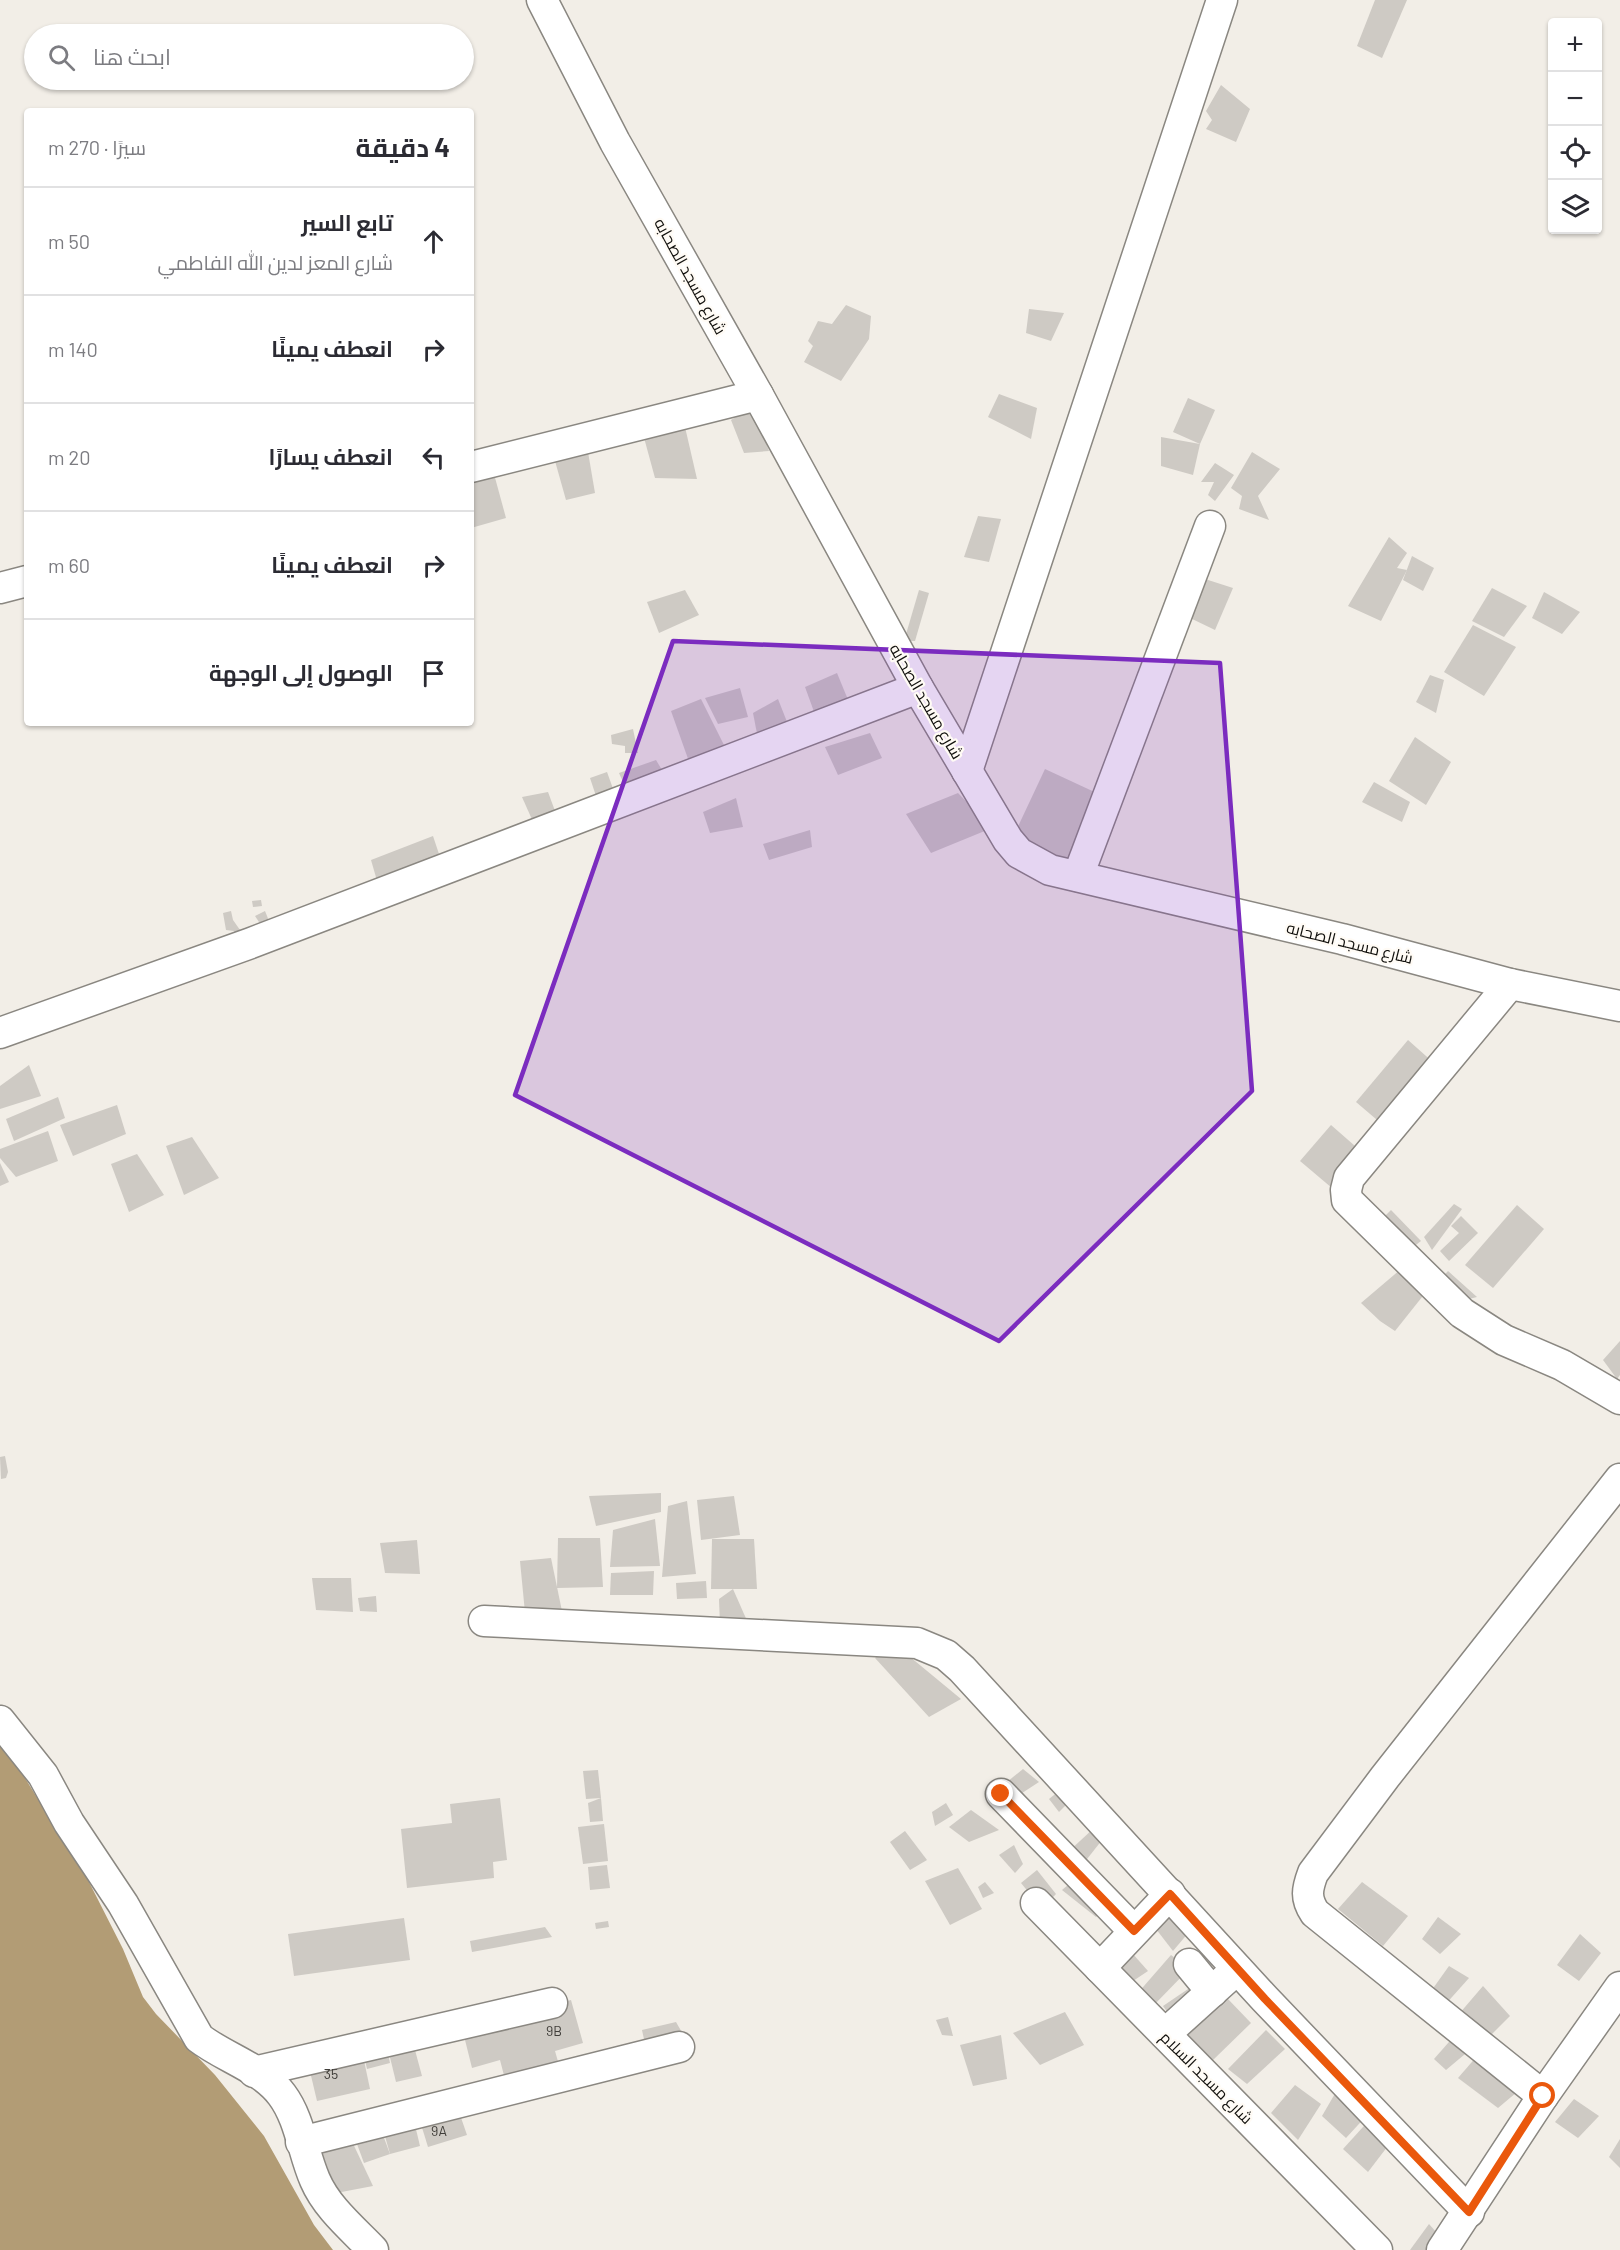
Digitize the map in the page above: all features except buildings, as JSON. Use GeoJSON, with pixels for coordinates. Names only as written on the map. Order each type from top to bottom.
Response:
{"type":"FeatureCollection","features":[{"type":"Feature","properties":{"kind":"street","name":"شارع مسجد الصحابه"},"geometry":{"type":"LineString","coordinates":[[542,0],[615,142],[758,394],[918,688],[1008,840],[1019,853],[1050,870],[1342,939],[1510,984],[1620,1006]]}},
{"type":"Feature","properties":{"kind":"street"},"geometry":{"type":"LineString","coordinates":[[968,771],[1222,0]]}},
{"type":"Feature","properties":{"kind":"street"},"geometry":{"type":"LineString","coordinates":[[474,466],[758,394]]}},
{"type":"Feature","properties":{"kind":"street"},"geometry":{"type":"LineString","coordinates":[[1078,876],[1210,526]]}},
{"type":"Feature","properties":{"kind":"street"},"geometry":{"type":"LineString","coordinates":[[0,588],[24,582]]}},
{"type":"Feature","properties":{"kind":"street"},"geometry":{"type":"LineString","coordinates":[[0,1033],[251,943],[918,688]]}},
{"type":"Feature","properties":{"kind":"street"},"geometry":{"type":"LineString","coordinates":[[1510,984],[1349,1178],[1346,1190],[1347,1200],[1462,1313],[1504,1340],[1562,1365],[1620,1399]]}},
{"type":"Feature","properties":{"kind":"street"},"geometry":{"type":"LineString","coordinates":[[1543,2096],[1315,1913],[1308,1903],[1307,1889],[1313,1873],[1385,1777],[1620,1479]]}},
{"type":"Feature","properties":{"kind":"street"},"geometry":{"type":"LineString","coordinates":[[484,1621],[917,1643],[931,1647],[945,1655],[962,1669],[1237,1969],[1469,2212]]}},
{"type":"Feature","properties":{"kind":"street"},"geometry":{"type":"LineString","coordinates":[[0,1721],[43,1775],[69,1823],[123,1904],[199,2038],[216,2051],[268,2081],[282,2095],[292,2114],[315,2182],[326,2201],[373,2250]]}},
{"type":"Feature","properties":{"kind":"street"},"geometry":{"type":"LineString","coordinates":[[1001,1794],[1134,1931]]}},
{"type":"Feature","properties":{"kind":"street"},"geometry":{"type":"LineString","coordinates":[[1100,1968],[1170,1894]]}},
{"type":"Feature","properties":{"kind":"street","name":"شارع مسجد السلام"},"geometry":{"type":"LineString","coordinates":[[1036,1903],[1377,2250]]}},
{"type":"Feature","properties":{"kind":"street"},"geometry":{"type":"LineString","coordinates":[[1189,1964],[1212,1992]]}},
{"type":"Feature","properties":{"kind":"street"},"geometry":{"type":"LineString","coordinates":[[1165,2034],[1237,1969]]}},
{"type":"Feature","properties":{"kind":"street"},"geometry":{"type":"LineString","coordinates":[[1442,2250],[1543,2096],[1620,1987]]}},
{"type":"Feature","properties":{"kind":"street"},"geometry":{"type":"LineString","coordinates":[[254,2072],[552,2003]]}},
{"type":"Feature","properties":{"kind":"street"},"geometry":{"type":"LineString","coordinates":[[301,2142],[679,2046]]}},
{"type":"Feature","properties":{"kind":"highlighted area"},"geometry":{"type":"Polygon","coordinates":[[[673,641],[1220,663],[1252,1091],[999,1341],[515,1095],[673,641]]]}},
{"type":"Feature","properties":{"kind":"shaded area"},"geometry":{"type":"Polygon","coordinates":[[[0,1743],[17,1765],[89,1882],[123,1949],[143,1997],[156,2014],[215,2075],[264,2136],[314,2225],[333,2250],[0,2250],[0,1743]]]}},
{"type":"Feature","properties":{"kind":"route"},"geometry":{"type":"LineString","coordinates":[[1001,1794],[1134,1931],[1170,1894],[1265,1999],[1469,2212],[1543,2096]]}}]}
